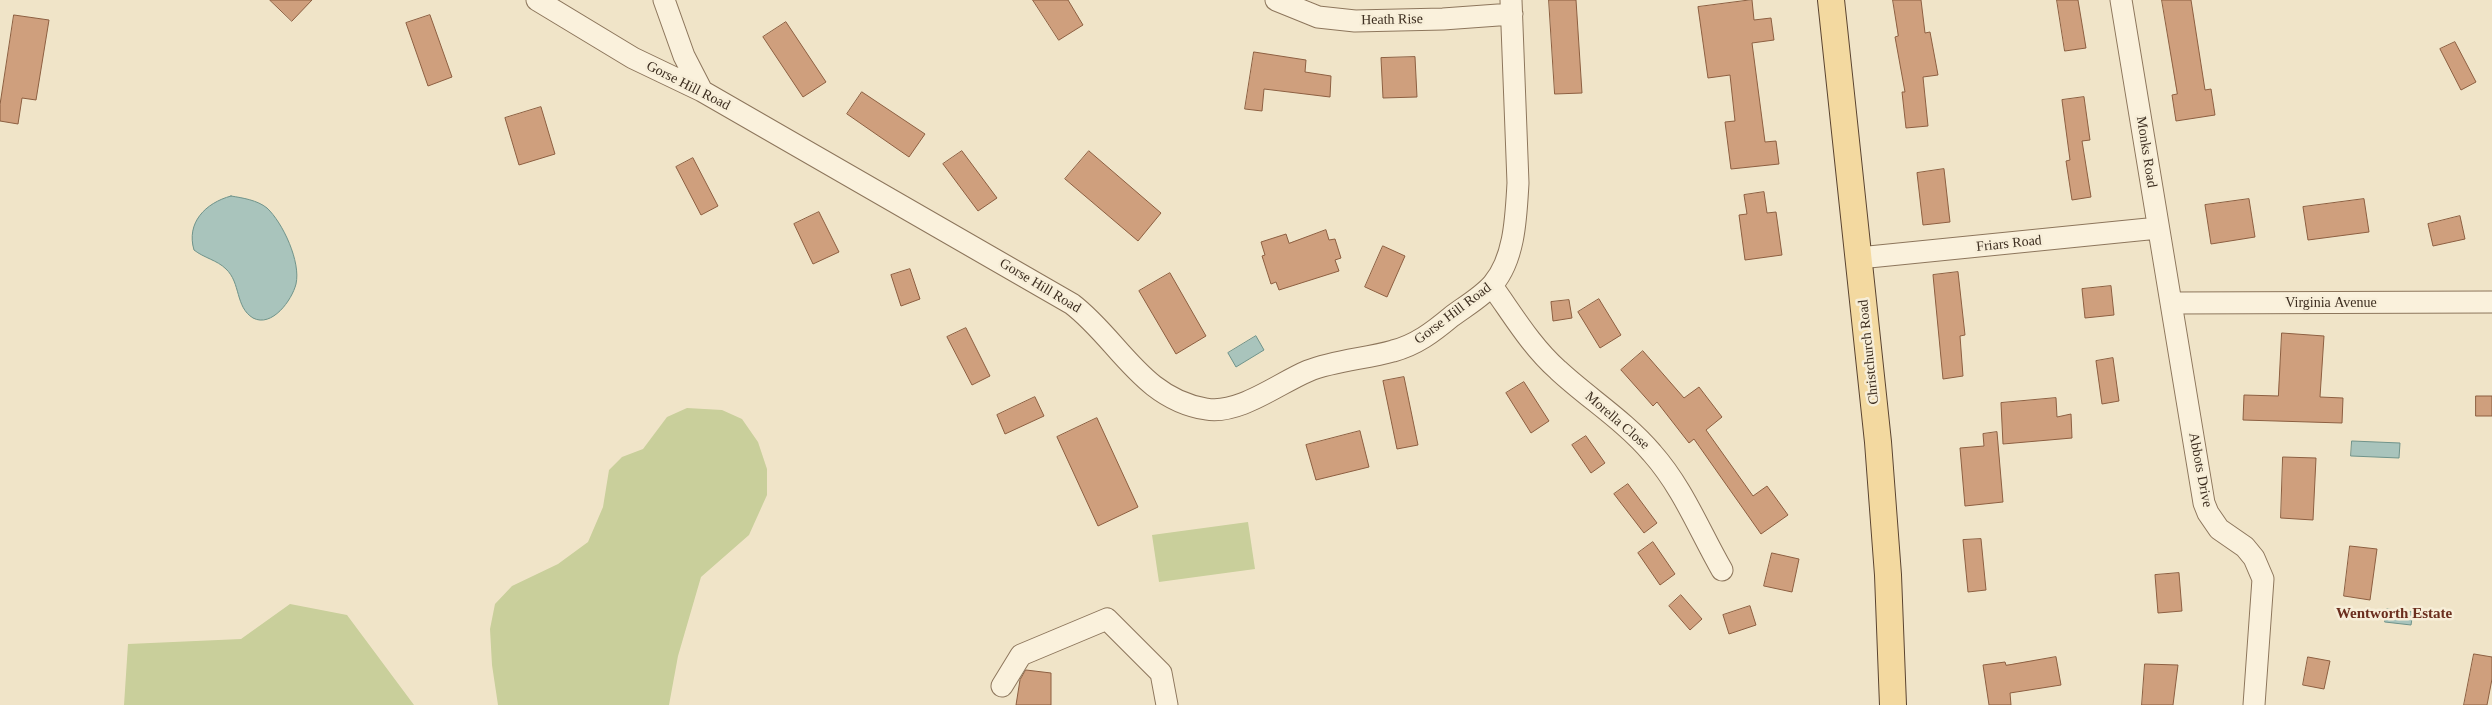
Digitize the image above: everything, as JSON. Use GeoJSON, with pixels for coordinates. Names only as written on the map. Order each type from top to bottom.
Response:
{"type":"FeatureCollection","features":[{"type":"Feature","properties":{"kind":"main road","name":"Christchurch Road"},"geometry":{"type":"LineString","coordinates":[[1831,0],[1859,258],[1888,575],[1893,705]]}},
{"type":"Feature","properties":{"kind":"street","name":"Gorse Hill Road"},"geometry":{"type":"LineString","coordinates":[[537,0],[633,58],[702,92],[1072,304],[1098,325],[1132,368],[1156,388],[1180,401],[1206,409],[1233,406],[1324,365],[1410,346],[1426,337],[1492,286],[1506,260],[1517,207],[1518,183],[1512,7]]}},
{"type":"Feature","properties":{"kind":"street"},"geometry":{"type":"LineString","coordinates":[[664,0],[684,56],[702,92]]}},
{"type":"Feature","properties":{"kind":"street","name":"Heath Rise"},"geometry":{"type":"LineString","coordinates":[[1276,0],[1318,17],[1355,21],[1443,20],[1512,7]]}},
{"type":"Feature","properties":{"kind":"street","name":"Monks Road"},"geometry":{"type":"LineString","coordinates":[[2121,0],[2171,303]]}},
{"type":"Feature","properties":{"kind":"street","name":"Friars Road"},"geometry":{"type":"LineString","coordinates":[[1859,258],[2158,228]]}},
{"type":"Feature","properties":{"kind":"street","name":"Morella Close"},"geometry":{"type":"LineString","coordinates":[[1492,286],[1537,349],[1557,369],[1627,428],[1664,467],[1676,482],[1695,515],[1722,570]]}},
{"type":"Feature","properties":{"kind":"street","name":"Virginia Avenue"},"geometry":{"type":"LineString","coordinates":[[2171,303],[2492,302]]}},
{"type":"Feature","properties":{"kind":"street","name":"Abbots Drive"},"geometry":{"type":"LineString","coordinates":[[2171,303],[2204,502],[2208,513],[2219,529],[2245,547],[2254,558],[2263,579],[2254,705]]}},
{"type":"Feature","properties":{"kind":"street"},"geometry":{"type":"LineString","coordinates":[[1002,686],[1021,655],[1107,618],[1161,673],[1167,705]]}},
{"type":"Feature","properties":{"kind":"green space"},"geometry":{"type":"Polygon","coordinates":[[[687,408],[722,410],[742,419],[758,442],[767,469],[767,495],[749,535],[701,577],[678,656],[669,705],[498,705],[492,665],[490,629],[495,604],[512,586],[558,564],[588,542],[603,507],[609,470],[622,457],[643,449],[667,417],[687,408]]]}},
{"type":"Feature","properties":{"kind":"green space"},"geometry":{"type":"Polygon","coordinates":[[[1248,522],[1255,569],[1159,582],[1152,535],[1248,522]]]}},
{"type":"Feature","properties":{"kind":"green space"},"geometry":{"type":"Polygon","coordinates":[[[290,604],[347,615],[414,705],[124,705],[128,644],[241,639],[290,604]]]}},
{"type":"Feature","properties":{"kind":"water"},"geometry":{"type":"Polygon","coordinates":[[[231,196],[254,201],[267,208],[285,233],[293,254],[297,275],[294,290],[280,311],[267,319],[253,318],[247,313],[243,308],[234,281],[226,269],[219,263],[194,250],[192,240],[195,223],[206,209],[231,196]]]}},
{"type":"Feature","properties":{"kind":"water"},"geometry":{"type":"Polygon","coordinates":[[[1256,336],[1264,350],[1236,367],[1228,353],[1256,336]]]}},
{"type":"Feature","properties":{"kind":"water"},"geometry":{"type":"Polygon","coordinates":[[[2352,441],[2400,443],[2399,458],[2351,456],[2352,441]]]}},
{"type":"Feature","properties":{"kind":"water"},"geometry":{"type":"Polygon","coordinates":[[[2387,609],[2413,612],[2411,625],[2385,622],[2387,609]]]}},
{"type":"Feature","properties":{"kind":"building"},"geometry":{"type":"Polygon","coordinates":[[[270,0],[312,0],[292,21],[270,0]]]}},
{"type":"Feature","properties":{"kind":"building"},"geometry":{"type":"Polygon","coordinates":[[[1033,0],[1068,0],[1083,25],[1059,40],[1033,0]]]}},
{"type":"Feature","properties":{"kind":"building"},"geometry":{"type":"Polygon","coordinates":[[[1549,0],[1576,0],[1582,93],[1555,94],[1549,0]]]}},
{"type":"Feature","properties":{"kind":"building"},"geometry":{"type":"Polygon","coordinates":[[[1752,0],[1754,20],[1771,18],[1774,40],[1752,43],[1765,142],[1776,141],[1779,164],[1731,169],[1725,122],[1735,121],[1730,75],[1708,78],[1698,7],[1752,0]]]}},
{"type":"Feature","properties":{"kind":"building"},"geometry":{"type":"Polygon","coordinates":[[[1893,0],[1921,0],[1925,33],[1930,32],[1938,75],[1923,77],[1928,126],[1906,128],[1902,92],[1905,92],[1895,37],[1898,36],[1893,0]]]}},
{"type":"Feature","properties":{"kind":"building"},"geometry":{"type":"Polygon","coordinates":[[[2057,0],[2078,0],[2086,48],[2065,51],[2057,0]]]}},
{"type":"Feature","properties":{"kind":"building"},"geometry":{"type":"Polygon","coordinates":[[[2162,0],[2191,0],[2205,90],[2211,89],[2215,115],[2176,121],[2172,95],[2177,94],[2162,0]]]}},
{"type":"Feature","properties":{"kind":"building"},"geometry":{"type":"Polygon","coordinates":[[[14,15],[49,20],[36,100],[22,98],[18,124],[0,121],[0,105],[14,15]]]}},
{"type":"Feature","properties":{"kind":"building"},"geometry":{"type":"Polygon","coordinates":[[[430,15],[452,77],[428,86],[406,23],[430,15]]]}},
{"type":"Feature","properties":{"kind":"building"},"geometry":{"type":"Polygon","coordinates":[[[786,22],[826,82],[803,97],[763,37],[786,22]]]}},
{"type":"Feature","properties":{"kind":"building"},"geometry":{"type":"Polygon","coordinates":[[[2455,42],[2476,82],[2461,90],[2440,49],[2455,42]]]}},
{"type":"Feature","properties":{"kind":"building"},"geometry":{"type":"Polygon","coordinates":[[[1254,52],[1306,60],[1305,72],[1331,76],[1330,97],[1264,89],[1262,111],[1245,109],[1254,52]]]}},
{"type":"Feature","properties":{"kind":"building"},"geometry":{"type":"Polygon","coordinates":[[[1415,57],[1417,97],[1383,98],[1381,58],[1415,57]]]}},
{"type":"Feature","properties":{"kind":"building"},"geometry":{"type":"Polygon","coordinates":[[[862,92],[925,134],[909,157],[847,114],[862,92]]]}},
{"type":"Feature","properties":{"kind":"building"},"geometry":{"type":"Polygon","coordinates":[[[2084,97],[2090,140],[2082,141],[2091,197],[2072,200],[2066,161],[2070,160],[2062,100],[2084,97]]]}},
{"type":"Feature","properties":{"kind":"building"},"geometry":{"type":"Polygon","coordinates":[[[541,107],[555,154],[519,165],[505,118],[541,107]]]}},
{"type":"Feature","properties":{"kind":"building"},"geometry":{"type":"Polygon","coordinates":[[[962,151],[997,198],[978,211],[943,164],[962,151]]]}},
{"type":"Feature","properties":{"kind":"building"},"geometry":{"type":"Polygon","coordinates":[[[1089,151],[1161,213],[1138,241],[1065,179],[1089,151]]]}},
{"type":"Feature","properties":{"kind":"building"},"geometry":{"type":"Polygon","coordinates":[[[693,158],[718,206],[701,215],[676,167],[693,158]]]}},
{"type":"Feature","properties":{"kind":"building"},"geometry":{"type":"Polygon","coordinates":[[[1944,169],[1950,222],[1923,225],[1917,173],[1944,169]]]}},
{"type":"Feature","properties":{"kind":"building"},"geometry":{"type":"Polygon","coordinates":[[[1764,192],[1767,213],[1776,212],[1782,255],[1745,260],[1739,215],[1747,214],[1744,195],[1764,192]]]}},
{"type":"Feature","properties":{"kind":"building"},"geometry":{"type":"Polygon","coordinates":[[[2249,199],[2255,237],[2211,244],[2205,205],[2249,199]]]}},
{"type":"Feature","properties":{"kind":"building"},"geometry":{"type":"Polygon","coordinates":[[[2364,199],[2369,232],[2308,240],[2303,207],[2364,199]]]}},
{"type":"Feature","properties":{"kind":"building"},"geometry":{"type":"Polygon","coordinates":[[[819,212],[839,252],[813,264],[794,224],[819,212]]]}},
{"type":"Feature","properties":{"kind":"building"},"geometry":{"type":"Polygon","coordinates":[[[2460,216],[2465,239],[2433,246],[2428,224],[2460,216]]]}},
{"type":"Feature","properties":{"kind":"building"},"geometry":{"type":"Polygon","coordinates":[[[1326,230],[1329,240],[1335,239],[1341,258],[1335,260],[1339,271],[1279,290],[1276,282],[1271,284],[1262,256],[1265,255],[1261,242],[1286,234],[1289,243],[1326,230]]]}},
{"type":"Feature","properties":{"kind":"building"},"geometry":{"type":"Polygon","coordinates":[[[1383,246],[1405,256],[1387,297],[1365,287],[1383,246]]]}},
{"type":"Feature","properties":{"kind":"building"},"geometry":{"type":"Polygon","coordinates":[[[910,269],[920,299],[901,306],[891,275],[910,269]]]}},
{"type":"Feature","properties":{"kind":"building"},"geometry":{"type":"Polygon","coordinates":[[[1958,272],[1965,335],[1960,336],[1963,376],[1943,379],[1933,275],[1958,272]]]}},
{"type":"Feature","properties":{"kind":"building"},"geometry":{"type":"Polygon","coordinates":[[[1170,273],[1206,336],[1176,354],[1139,291],[1170,273]]]}},
{"type":"Feature","properties":{"kind":"building"},"geometry":{"type":"Polygon","coordinates":[[[2111,286],[2114,315],[2085,318],[2082,289],[2111,286]]]}},
{"type":"Feature","properties":{"kind":"building"},"geometry":{"type":"Polygon","coordinates":[[[1599,299],[1621,335],[1600,348],[1578,312],[1599,299]]]}},
{"type":"Feature","properties":{"kind":"building"},"geometry":{"type":"Polygon","coordinates":[[[1569,300],[1572,318],[1553,321],[1551,302],[1569,300]]]}},
{"type":"Feature","properties":{"kind":"building"},"geometry":{"type":"Polygon","coordinates":[[[966,328],[990,376],[972,385],[947,337],[966,328]]]}},
{"type":"Feature","properties":{"kind":"building"},"geometry":{"type":"Polygon","coordinates":[[[2282,333],[2324,336],[2320,397],[2343,398],[2342,423],[2243,420],[2244,395],[2278,396],[2282,333]]]}},
{"type":"Feature","properties":{"kind":"building"},"geometry":{"type":"Polygon","coordinates":[[[1643,351],[1684,398],[1699,387],[1722,417],[1706,430],[1753,496],[1767,486],[1788,515],[1761,534],[1694,439],[1689,443],[1657,402],[1653,406],[1621,370],[1643,351]]]}},
{"type":"Feature","properties":{"kind":"building"},"geometry":{"type":"Polygon","coordinates":[[[2113,358],[2119,401],[2102,404],[2096,361],[2113,358]]]}},
{"type":"Feature","properties":{"kind":"building"},"geometry":{"type":"Polygon","coordinates":[[[1404,377],[1418,445],[1397,449],[1383,381],[1404,377]]]}},
{"type":"Feature","properties":{"kind":"building"},"geometry":{"type":"Polygon","coordinates":[[[1524,382],[1549,421],[1531,433],[1506,393],[1524,382]]]}},
{"type":"Feature","properties":{"kind":"building"},"geometry":{"type":"Polygon","coordinates":[[[2476,396],[2492,396],[2492,416],[2476,416],[2476,396]]]}},
{"type":"Feature","properties":{"kind":"building"},"geometry":{"type":"Polygon","coordinates":[[[1035,397],[1044,416],[1005,434],[997,415],[1035,397]]]}},
{"type":"Feature","properties":{"kind":"building"},"geometry":{"type":"Polygon","coordinates":[[[2056,398],[2057,417],[2071,414],[2072,438],[2003,444],[2001,403],[2056,398]]]}},
{"type":"Feature","properties":{"kind":"building"},"geometry":{"type":"Polygon","coordinates":[[[1097,418],[1138,507],[1098,526],[1057,437],[1097,418]]]}},
{"type":"Feature","properties":{"kind":"building"},"geometry":{"type":"Polygon","coordinates":[[[1360,431],[1369,467],[1316,480],[1306,445],[1360,431]]]}},
{"type":"Feature","properties":{"kind":"building"},"geometry":{"type":"Polygon","coordinates":[[[1997,432],[2003,502],[1965,506],[1960,448],[1984,446],[1983,434],[1997,432]]]}},
{"type":"Feature","properties":{"kind":"building"},"geometry":{"type":"Polygon","coordinates":[[[1586,436],[1605,463],[1591,473],[1572,445],[1586,436]]]}},
{"type":"Feature","properties":{"kind":"building"},"geometry":{"type":"Polygon","coordinates":[[[2283,457],[2316,458],[2313,520],[2281,518],[2283,457]]]}},
{"type":"Feature","properties":{"kind":"building"},"geometry":{"type":"Polygon","coordinates":[[[1628,484],[1657,523],[1644,533],[1614,494],[1628,484]]]}},
{"type":"Feature","properties":{"kind":"building"},"geometry":{"type":"Polygon","coordinates":[[[1981,539],[1986,590],[1968,592],[1963,540],[1981,539]]]}},
{"type":"Feature","properties":{"kind":"building"},"geometry":{"type":"Polygon","coordinates":[[[1653,542],[1675,574],[1660,585],[1638,553],[1653,542]]]}},
{"type":"Feature","properties":{"kind":"building"},"geometry":{"type":"Polygon","coordinates":[[[2350,546],[2377,549],[2370,600],[2344,596],[2350,546]]]}},
{"type":"Feature","properties":{"kind":"building"},"geometry":{"type":"Polygon","coordinates":[[[1772,553],[1799,559],[1792,592],[1764,586],[1772,553]]]}},
{"type":"Feature","properties":{"kind":"building"},"geometry":{"type":"Polygon","coordinates":[[[2179,573],[2182,611],[2158,613],[2155,575],[2179,573]]]}},
{"type":"Feature","properties":{"kind":"building"},"geometry":{"type":"Polygon","coordinates":[[[1681,595],[1702,619],[1690,630],[1669,606],[1681,595]]]}},
{"type":"Feature","properties":{"kind":"building"},"geometry":{"type":"Polygon","coordinates":[[[1750,606],[1756,625],[1729,634],[1723,615],[1750,606]]]}},
{"type":"Feature","properties":{"kind":"building"},"geometry":{"type":"Polygon","coordinates":[[[2474,654],[2492,657],[2492,679],[2487,705],[2464,705],[2474,654]]]}},
{"type":"Feature","properties":{"kind":"building"},"geometry":{"type":"Polygon","coordinates":[[[2056,657],[2061,685],[2010,693],[2011,705],[1989,705],[1983,665],[2005,662],[2006,665],[2056,657]]]}},
{"type":"Feature","properties":{"kind":"building"},"geometry":{"type":"Polygon","coordinates":[[[2308,657],[2330,661],[2324,689],[2303,685],[2308,657]]]}},
{"type":"Feature","properties":{"kind":"building"},"geometry":{"type":"Polygon","coordinates":[[[2145,664],[2178,665],[2173,705],[2142,705],[2145,664]]]}},
{"type":"Feature","properties":{"kind":"building"},"geometry":{"type":"Polygon","coordinates":[[[1026,670],[1051,673],[1051,705],[1016,705],[1020,680],[1026,670]]]}},
{"type":"Feature","properties":{"kind":"district","name":"Wentworth Estate"},"geometry":{"type":"Point","coordinates":[2394,614]}}]}
